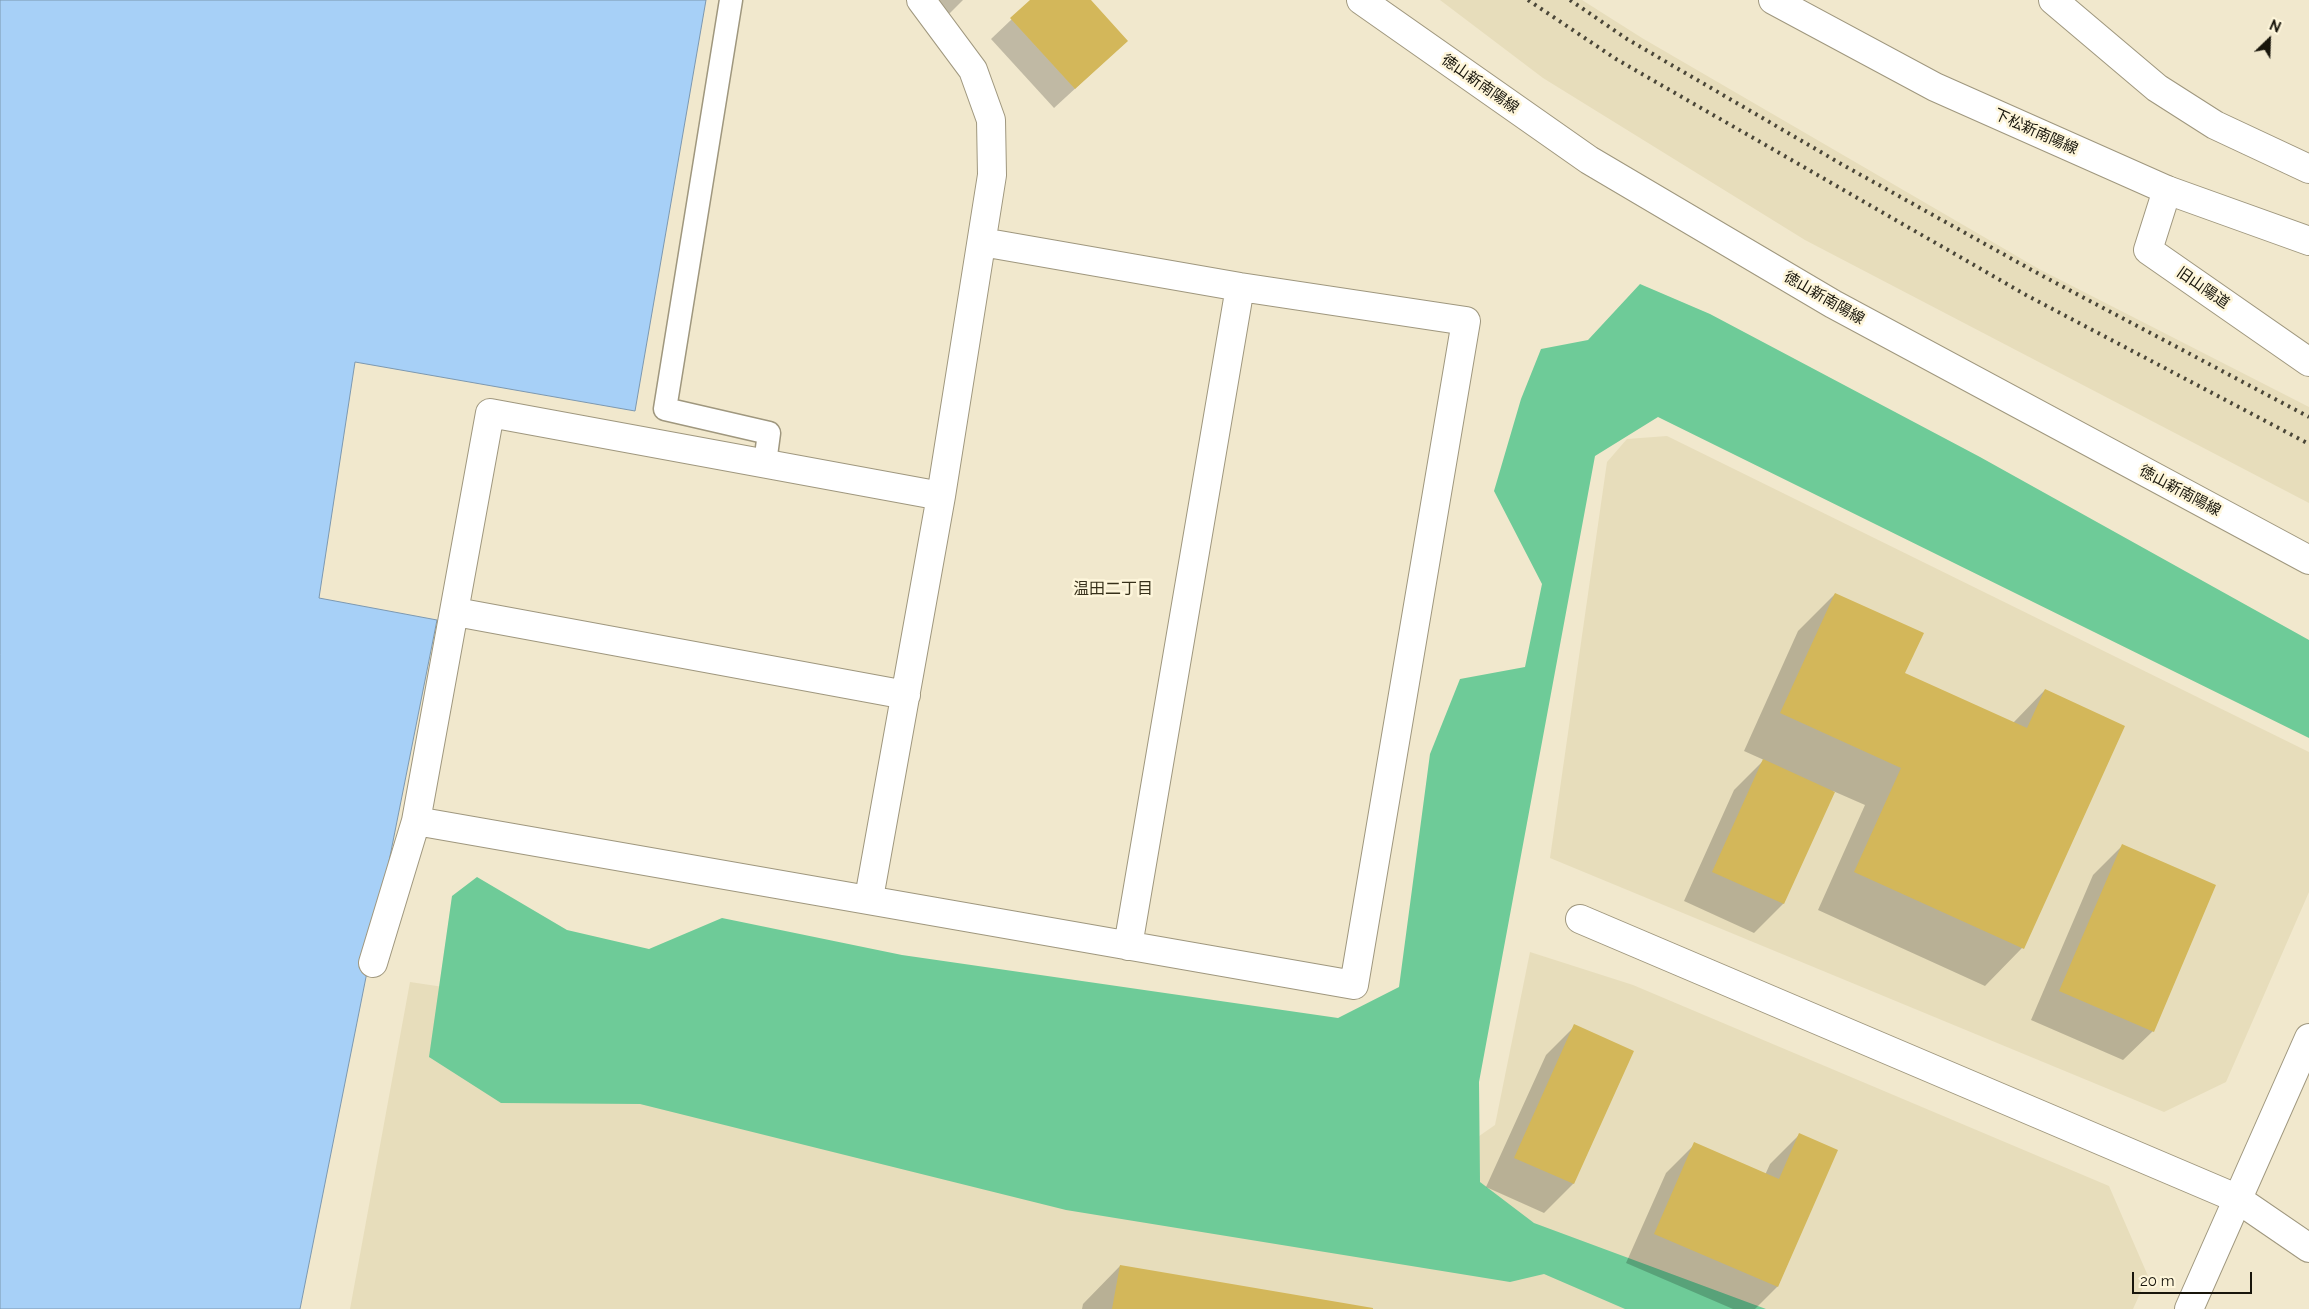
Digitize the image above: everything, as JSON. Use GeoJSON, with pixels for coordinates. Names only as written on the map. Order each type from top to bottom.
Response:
{"type":"FeatureCollection","features":[{"type":"Feature","properties":{"kind":"street"},"geometry":{"type":"LineString","coordinates":[[869,898],[940,496],[992,175],[991,120],[973,70],[921,0]]}},
{"type":"Feature","properties":{"kind":"street","name":"徳山新南陽線"},"geometry":{"type":"LineString","coordinates":[[1360,0],[1590,160],[1825,299],[2309,560]]}},
{"type":"Feature","properties":{"kind":"street","name":"下松新南陽線"},"geometry":{"type":"LineString","coordinates":[[1773,0],[1935,87],[2167,190],[2309,241]]}},
{"type":"Feature","properties":{"kind":"street"},"geometry":{"type":"LineString","coordinates":[[2053,0],[2156,88],[2215,125],[2309,169]]}},
{"type":"Feature","properties":{"kind":"street","name":"旧山陽道"},"geometry":{"type":"LineString","coordinates":[[2167,190],[2148,250],[2309,362]]}},
{"type":"Feature","properties":{"kind":"street"},"geometry":{"type":"LineString","coordinates":[[416,821],[869,898],[1128,946],[1354,985],[1466,321],[1240,287],[982,242]]}},
{"type":"Feature","properties":{"kind":"street"},"geometry":{"type":"LineString","coordinates":[[1128,946],[1240,287]]}},
{"type":"Feature","properties":{"kind":"street"},"geometry":{"type":"LineString","coordinates":[[373,963],[416,821],[456,612],[490,413],[765,462],[940,496]]}},
{"type":"Feature","properties":{"kind":"street"},"geometry":{"type":"LineString","coordinates":[[456,612],[906,695]]}},
{"type":"Feature","properties":{"kind":"street"},"geometry":{"type":"LineString","coordinates":[[1580,919],[2236,1198],[2309,1248]]}},
{"type":"Feature","properties":{"kind":"street"},"geometry":{"type":"LineString","coordinates":[[2189,1309],[2236,1198],[2309,1038]]}},
{"type":"Feature","properties":{"kind":"lane"},"geometry":{"type":"LineString","coordinates":[[731,0],[665,410],[769,433],[765,462]]}},
{"type":"Feature","properties":{"kind":"shaded area"},"geometry":{"type":"Polygon","coordinates":[[[1440,0],[1582,0],[1642,38],[2039,269],[2309,407],[2309,503],[1805,240],[1543,78],[1440,0]]]}},
{"type":"Feature","properties":{"kind":"shaded area"},"geometry":{"type":"Polygon","coordinates":[[[1667,436],[2309,752],[2309,892],[2226,1082],[2164,1112],[1550,858],[1607,462],[1627,439],[1667,436]]]}},
{"type":"Feature","properties":{"kind":"shaded area"},"geometry":{"type":"Polygon","coordinates":[[[1530,952],[1633,985],[2109,1186],[2148,1276],[2133,1309],[350,1309],[410,982],[1472,1141],[1495,1125],[1530,952]]]}},
{"type":"Feature","properties":{"kind":"green space"},"geometry":{"type":"Polygon","coordinates":[[[1640,284],[1710,314],[1980,457],[2309,640],[2309,738],[1658,417],[1595,456],[1479,1082],[1480,1182],[1534,1223],[1766,1309],[1625,1309],[1544,1274],[1510,1282],[1066,1210],[640,1104],[501,1103],[429,1057],[452,896],[477,877],[567,930],[649,949],[722,918],[902,955],[1338,1018],[1399,987],[1430,754],[1460,679],[1525,667],[1542,584],[1494,491],[1521,399],[1541,349],[1588,340],[1640,284]]]}},
{"type":"Feature","properties":{"kind":"water"},"geometry":{"type":"Polygon","coordinates":[[[0,0],[706,0],[635,411],[355,362],[319,598],[437,620],[300,1309],[0,1309],[0,0]]]}},
{"type":"Feature","properties":{"kind":"building"},"geometry":{"type":"Polygon","coordinates":[[[1030,0],[1091,0],[1128,41],[1075,89],[1010,18],[1030,0]]]}},
{"type":"Feature","properties":{"kind":"building"},"geometry":{"type":"Polygon","coordinates":[[[1835,593],[1924,633],[1905,673],[2027,728],[2045,689],[2125,726],[2024,949],[1854,872],[1901,768],[1780,713],[1835,593]]]}},
{"type":"Feature","properties":{"kind":"building"},"geometry":{"type":"Polygon","coordinates":[[[1763,759],[1835,792],[1784,904],[1712,872],[1763,759]]]}},
{"type":"Feature","properties":{"kind":"building"},"geometry":{"type":"Polygon","coordinates":[[[2122,844],[2216,885],[2154,1032],[2059,991],[2122,844]]]}},
{"type":"Feature","properties":{"kind":"building"},"geometry":{"type":"Polygon","coordinates":[[[1574,1024],[1634,1051],[1574,1184],[1514,1158],[1574,1024]]]}},
{"type":"Feature","properties":{"kind":"building"},"geometry":{"type":"Polygon","coordinates":[[[1799,1133],[1838,1150],[1778,1287],[1654,1234],[1694,1142],[1779,1179],[1799,1133]]]}},
{"type":"Feature","properties":{"kind":"building"},"geometry":{"type":"Polygon","coordinates":[[[1120,1265],[1373,1308],[1373,1309],[1112,1309],[1120,1265]]]}},
{"type":"Feature","properties":{"kind":"railway"},"geometry":{"type":"LineString","coordinates":[[1528,0],[1616,59],[2026,295],[2309,444]]}},
{"type":"Feature","properties":{"kind":"railway"},"geometry":{"type":"LineString","coordinates":[[1570,0],[1627,39],[1843,165],[2039,274],[2309,417]]}},
{"type":"Feature","properties":{"kind":"district","name":"温田二丁目"},"geometry":{"type":"Point","coordinates":[1113,589]}}]}
